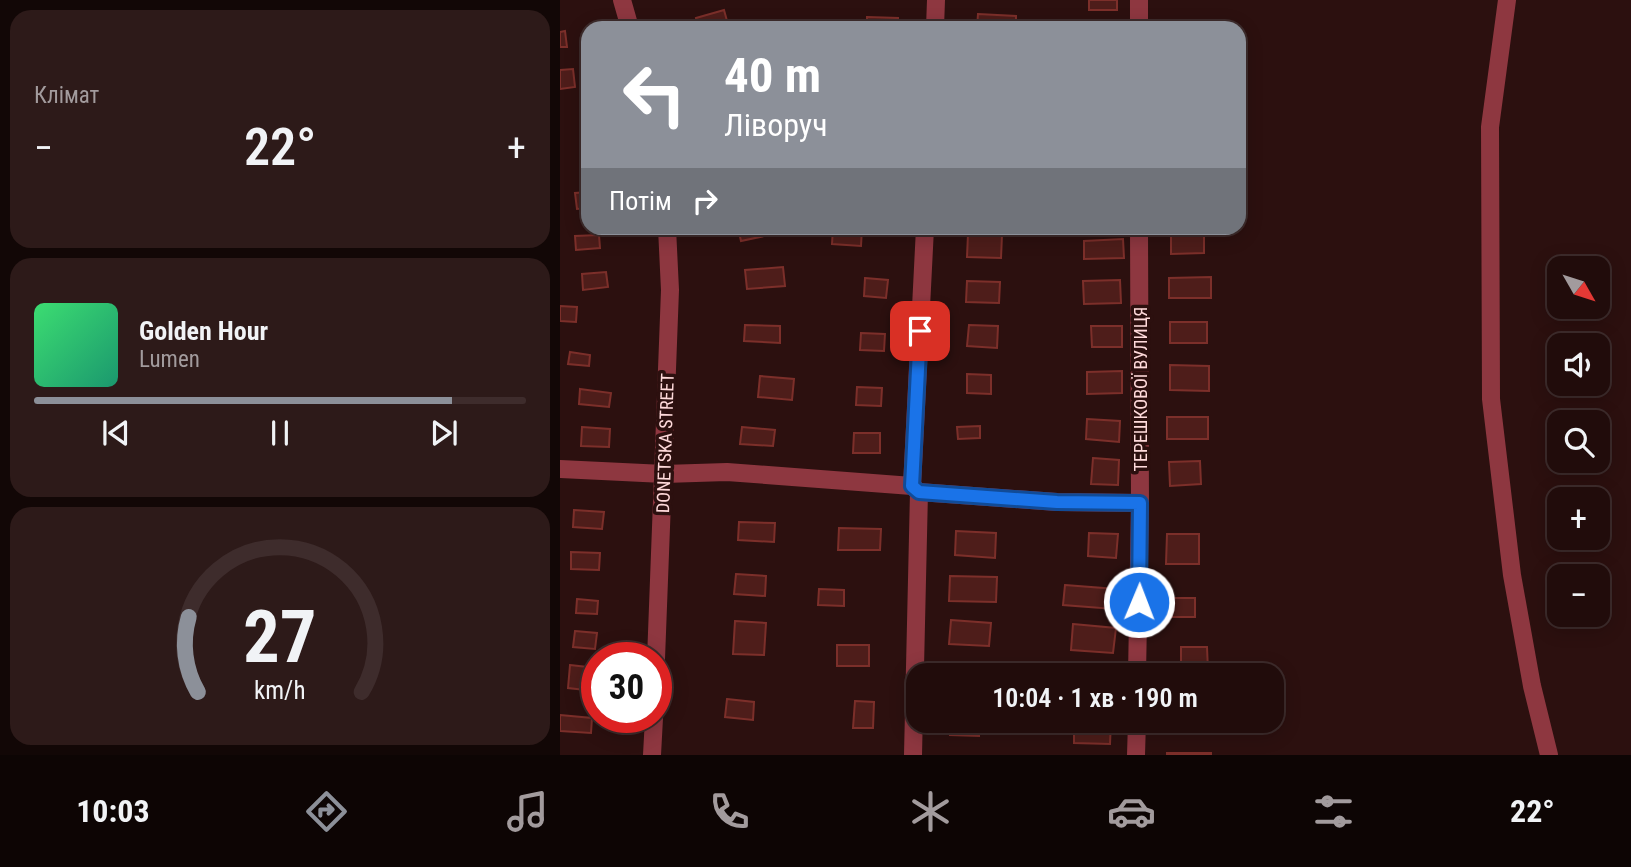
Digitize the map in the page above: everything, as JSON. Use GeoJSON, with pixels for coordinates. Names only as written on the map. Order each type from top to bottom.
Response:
{"type":"FeatureCollection","features":[{"type":"Feature","properties":{"kind":"street"},"geometry":{"type":"LineString","coordinates":[[622,0],[628,21]]}},
{"type":"Feature","properties":{"kind":"street"},"geometry":{"type":"LineString","coordinates":[[935,21],[936,0]]}},
{"type":"Feature","properties":{"kind":"street"},"geometry":{"type":"LineString","coordinates":[[1139,0],[1139,21]]}},
{"type":"Feature","properties":{"kind":"street"},"geometry":{"type":"LineString","coordinates":[[1507,0],[1490,127],[1492,398],[1512,575],[1532,686],[1549,755]]}},
{"type":"Feature","properties":{"kind":"street","name":"DONETSKA STREET"},"geometry":{"type":"LineString","coordinates":[[657,642],[670,290],[667,235]]}},
{"type":"Feature","properties":{"kind":"street"},"geometry":{"type":"LineString","coordinates":[[913,755],[916,489],[925,235]]}},
{"type":"Feature","properties":{"kind":"street","name":"ТЕРЕШКОВОЇ ВУЛИЦЯ"},"geometry":{"type":"LineString","coordinates":[[1138,663],[1139,235]]}},
{"type":"Feature","properties":{"kind":"street"},"geometry":{"type":"LineString","coordinates":[[560,469],[664,474],[727,472],[1057,502],[1140,503]]}},
{"type":"Feature","properties":{"kind":"street"},"geometry":{"type":"LineString","coordinates":[[652,755],[653,733]]}},
{"type":"Feature","properties":{"kind":"street"},"geometry":{"type":"LineString","coordinates":[[1136,755],[1137,733]]}},
{"type":"Feature","properties":{"kind":"building"},"geometry":{"type":"Polygon","coordinates":[[[1089,0],[1117,0],[1117,10],[1089,10],[1089,0]]]}},
{"type":"Feature","properties":{"kind":"building"},"geometry":{"type":"Polygon","coordinates":[[[724,10],[727,21],[697,21],[696,18],[724,10]]]}},
{"type":"Feature","properties":{"kind":"building"},"geometry":{"type":"Polygon","coordinates":[[[978,14],[1016,16],[1016,21],[978,21],[978,14]]]}},
{"type":"Feature","properties":{"kind":"building"},"geometry":{"type":"Polygon","coordinates":[[[867,17],[898,18],[898,21],[867,21],[867,17]]]}},
{"type":"Feature","properties":{"kind":"building"},"geometry":{"type":"Polygon","coordinates":[[[565,31],[567,47],[560,47],[560,32],[565,31]]]}},
{"type":"Feature","properties":{"kind":"building"},"geometry":{"type":"Polygon","coordinates":[[[573,69],[575,87],[560,89],[560,70],[573,69]]]}},
{"type":"Feature","properties":{"kind":"building"},"geometry":{"type":"Polygon","coordinates":[[[575,193],[581,193],[581,209],[577,209],[575,193]]]}},
{"type":"Feature","properties":{"kind":"building"},"geometry":{"type":"Polygon","coordinates":[[[599,235],[600,248],[576,250],[575,236],[599,235]]]}},
{"type":"Feature","properties":{"kind":"building"},"geometry":{"type":"Polygon","coordinates":[[[740,235],[769,235],[741,241],[740,235]]]}},
{"type":"Feature","properties":{"kind":"building"},"geometry":{"type":"Polygon","coordinates":[[[833,235],[862,235],[861,246],[832,244],[833,235]]]}},
{"type":"Feature","properties":{"kind":"building"},"geometry":{"type":"Polygon","coordinates":[[[968,235],[1002,235],[1001,258],[967,257],[968,235]]]}},
{"type":"Feature","properties":{"kind":"building"},"geometry":{"type":"Polygon","coordinates":[[[1171,235],[1204,235],[1204,253],[1171,254],[1171,235]]]}},
{"type":"Feature","properties":{"kind":"building"},"geometry":{"type":"Polygon","coordinates":[[[1123,239],[1124,258],[1084,259],[1084,241],[1123,239]]]}},
{"type":"Feature","properties":{"kind":"building"},"geometry":{"type":"Polygon","coordinates":[[[783,267],[785,286],[747,289],[745,270],[783,267]]]}},
{"type":"Feature","properties":{"kind":"building"},"geometry":{"type":"Polygon","coordinates":[[[606,272],[608,287],[583,290],[582,274],[606,272]]]}},
{"type":"Feature","properties":{"kind":"building"},"geometry":{"type":"Polygon","coordinates":[[[1211,277],[1211,298],[1169,298],[1169,278],[1211,277]]]}},
{"type":"Feature","properties":{"kind":"building"},"geometry":{"type":"Polygon","coordinates":[[[865,278],[888,280],[886,298],[864,296],[865,278]]]}},
{"type":"Feature","properties":{"kind":"building"},"geometry":{"type":"Polygon","coordinates":[[[1120,280],[1121,303],[1084,304],[1083,281],[1120,280]]]}},
{"type":"Feature","properties":{"kind":"building"},"geometry":{"type":"Polygon","coordinates":[[[967,281],[1000,282],[999,303],[966,302],[967,281]]]}},
{"type":"Feature","properties":{"kind":"building"},"geometry":{"type":"Polygon","coordinates":[[[560,306],[577,307],[576,322],[560,321],[560,306]]]}},
{"type":"Feature","properties":{"kind":"building"},"geometry":{"type":"Polygon","coordinates":[[[1170,322],[1207,322],[1207,343],[1170,343],[1170,322]]]}},
{"type":"Feature","properties":{"kind":"building"},"geometry":{"type":"Polygon","coordinates":[[[745,325],[780,326],[780,343],[744,341],[745,325]]]}},
{"type":"Feature","properties":{"kind":"building"},"geometry":{"type":"Polygon","coordinates":[[[969,325],[998,326],[997,348],[967,346],[969,325]]]}},
{"type":"Feature","properties":{"kind":"building"},"geometry":{"type":"Polygon","coordinates":[[[1091,326],[1122,326],[1122,347],[1092,347],[1091,326]]]}},
{"type":"Feature","properties":{"kind":"building"},"geometry":{"type":"Polygon","coordinates":[[[861,333],[885,334],[884,351],[860,350],[861,333]]]}},
{"type":"Feature","properties":{"kind":"building"},"geometry":{"type":"Polygon","coordinates":[[[570,352],[590,355],[589,366],[568,364],[570,352]]]}},
{"type":"Feature","properties":{"kind":"building"},"geometry":{"type":"Polygon","coordinates":[[[1170,365],[1209,366],[1209,391],[1170,390],[1170,365]]]}},
{"type":"Feature","properties":{"kind":"building"},"geometry":{"type":"Polygon","coordinates":[[[1122,371],[1122,393],[1087,394],[1087,372],[1122,371]]]}},
{"type":"Feature","properties":{"kind":"building"},"geometry":{"type":"Polygon","coordinates":[[[967,374],[991,375],[991,394],[967,393],[967,374]]]}},
{"type":"Feature","properties":{"kind":"building"},"geometry":{"type":"Polygon","coordinates":[[[760,376],[794,379],[792,400],[758,397],[760,376]]]}},
{"type":"Feature","properties":{"kind":"building"},"geometry":{"type":"Polygon","coordinates":[[[857,387],[882,388],[881,406],[856,405],[857,387]]]}},
{"type":"Feature","properties":{"kind":"building"},"geometry":{"type":"Polygon","coordinates":[[[580,389],[611,393],[609,407],[579,404],[580,389]]]}},
{"type":"Feature","properties":{"kind":"building"},"geometry":{"type":"Polygon","coordinates":[[[1167,417],[1208,417],[1208,439],[1167,439],[1167,417]]]}},
{"type":"Feature","properties":{"kind":"building"},"geometry":{"type":"Polygon","coordinates":[[[1087,419],[1120,421],[1119,442],[1086,439],[1087,419]]]}},
{"type":"Feature","properties":{"kind":"building"},"geometry":{"type":"Polygon","coordinates":[[[980,426],[980,438],[958,439],[957,427],[980,426]]]}},
{"type":"Feature","properties":{"kind":"building"},"geometry":{"type":"Polygon","coordinates":[[[582,427],[610,429],[609,447],[581,446],[582,427]]]}},
{"type":"Feature","properties":{"kind":"building"},"geometry":{"type":"Polygon","coordinates":[[[742,427],[775,430],[773,446],[740,444],[742,427]]]}},
{"type":"Feature","properties":{"kind":"building"},"geometry":{"type":"Polygon","coordinates":[[[854,433],[880,433],[880,453],[853,453],[854,433]]]}},
{"type":"Feature","properties":{"kind":"building"},"geometry":{"type":"Polygon","coordinates":[[[1093,458],[1119,460],[1118,485],[1091,484],[1093,458]]]}},
{"type":"Feature","properties":{"kind":"building"},"geometry":{"type":"Polygon","coordinates":[[[1200,461],[1201,484],[1170,486],[1169,462],[1200,461]]]}},
{"type":"Feature","properties":{"kind":"building"},"geometry":{"type":"Polygon","coordinates":[[[574,510],[604,512],[602,529],[573,527],[574,510]]]}},
{"type":"Feature","properties":{"kind":"building"},"geometry":{"type":"Polygon","coordinates":[[[739,522],[775,523],[774,542],[738,540],[739,522]]]}},
{"type":"Feature","properties":{"kind":"building"},"geometry":{"type":"Polygon","coordinates":[[[839,528],[881,529],[880,550],[838,550],[839,528]]]}},
{"type":"Feature","properties":{"kind":"building"},"geometry":{"type":"Polygon","coordinates":[[[956,531],[996,533],[995,558],[955,555],[956,531]]]}},
{"type":"Feature","properties":{"kind":"building"},"geometry":{"type":"Polygon","coordinates":[[[1089,533],[1118,534],[1116,558],[1088,556],[1089,533]]]}},
{"type":"Feature","properties":{"kind":"building"},"geometry":{"type":"Polygon","coordinates":[[[1167,534],[1199,534],[1199,564],[1166,564],[1167,534]]]}},
{"type":"Feature","properties":{"kind":"building"},"geometry":{"type":"Polygon","coordinates":[[[571,552],[600,553],[599,570],[571,569],[571,552]]]}},
{"type":"Feature","properties":{"kind":"building"},"geometry":{"type":"Polygon","coordinates":[[[736,574],[766,576],[765,596],[734,594],[736,574]]]}},
{"type":"Feature","properties":{"kind":"building"},"geometry":{"type":"Polygon","coordinates":[[[950,576],[997,577],[996,602],[949,601],[950,576]]]}},
{"type":"Feature","properties":{"kind":"building"},"geometry":{"type":"Polygon","coordinates":[[[1065,585],[1116,589],[1114,609],[1063,605],[1065,585]]]}},
{"type":"Feature","properties":{"kind":"building"},"geometry":{"type":"Polygon","coordinates":[[[819,589],[844,590],[844,606],[818,605],[819,589]]]}},
{"type":"Feature","properties":{"kind":"building"},"geometry":{"type":"Polygon","coordinates":[[[1164,598],[1195,598],[1195,617],[1164,617],[1164,598]]]}},
{"type":"Feature","properties":{"kind":"building"},"geometry":{"type":"Polygon","coordinates":[[[577,599],[598,601],[597,614],[576,613],[577,599]]]}},
{"type":"Feature","properties":{"kind":"building"},"geometry":{"type":"Polygon","coordinates":[[[951,620],[991,623],[989,646],[949,644],[951,620]]]}},
{"type":"Feature","properties":{"kind":"building"},"geometry":{"type":"Polygon","coordinates":[[[735,621],[766,623],[764,655],[733,654],[735,621]]]}},
{"type":"Feature","properties":{"kind":"building"},"geometry":{"type":"Polygon","coordinates":[[[1073,624],[1116,628],[1113,653],[1071,650],[1073,624]]]}},
{"type":"Feature","properties":{"kind":"building"},"geometry":{"type":"Polygon","coordinates":[[[575,631],[597,633],[596,642],[581,642],[581,648],[573,647],[575,631]]]}},
{"type":"Feature","properties":{"kind":"building"},"geometry":{"type":"Polygon","coordinates":[[[837,645],[869,645],[869,666],[837,666],[837,645]]]}},
{"type":"Feature","properties":{"kind":"building"},"geometry":{"type":"Polygon","coordinates":[[[1181,647],[1207,647],[1208,663],[1181,663],[1181,647]]]}},
{"type":"Feature","properties":{"kind":"building"},"geometry":{"type":"Polygon","coordinates":[[[570,665],[581,666],[581,690],[568,688],[570,665]]]}},
{"type":"Feature","properties":{"kind":"building"},"geometry":{"type":"Polygon","coordinates":[[[727,699],[754,702],[753,720],[725,717],[727,699]]]}},
{"type":"Feature","properties":{"kind":"building"},"geometry":{"type":"Polygon","coordinates":[[[855,701],[874,702],[873,728],[853,728],[855,701]]]}},
{"type":"Feature","properties":{"kind":"building"},"geometry":{"type":"Polygon","coordinates":[[[560,715],[581,717],[581,732],[560,731],[560,715]]]}},
{"type":"Feature","properties":{"kind":"building"},"geometry":{"type":"Polygon","coordinates":[[[950,733],[979,733],[979,736],[950,733]]]}},
{"type":"Feature","properties":{"kind":"building"},"geometry":{"type":"Polygon","coordinates":[[[1074,733],[1110,733],[1110,744],[1074,743],[1074,733]]]}},
{"type":"Feature","properties":{"kind":"building"},"geometry":{"type":"Polygon","coordinates":[[[1211,753],[1211,755],[1167,755],[1211,753]]]}},
{"type":"Feature","properties":{"kind":"route"},"geometry":{"type":"LineString","coordinates":[[920,331],[912,486],[919,492],[1057,502],[1140,503],[1139,602]]}}]}
